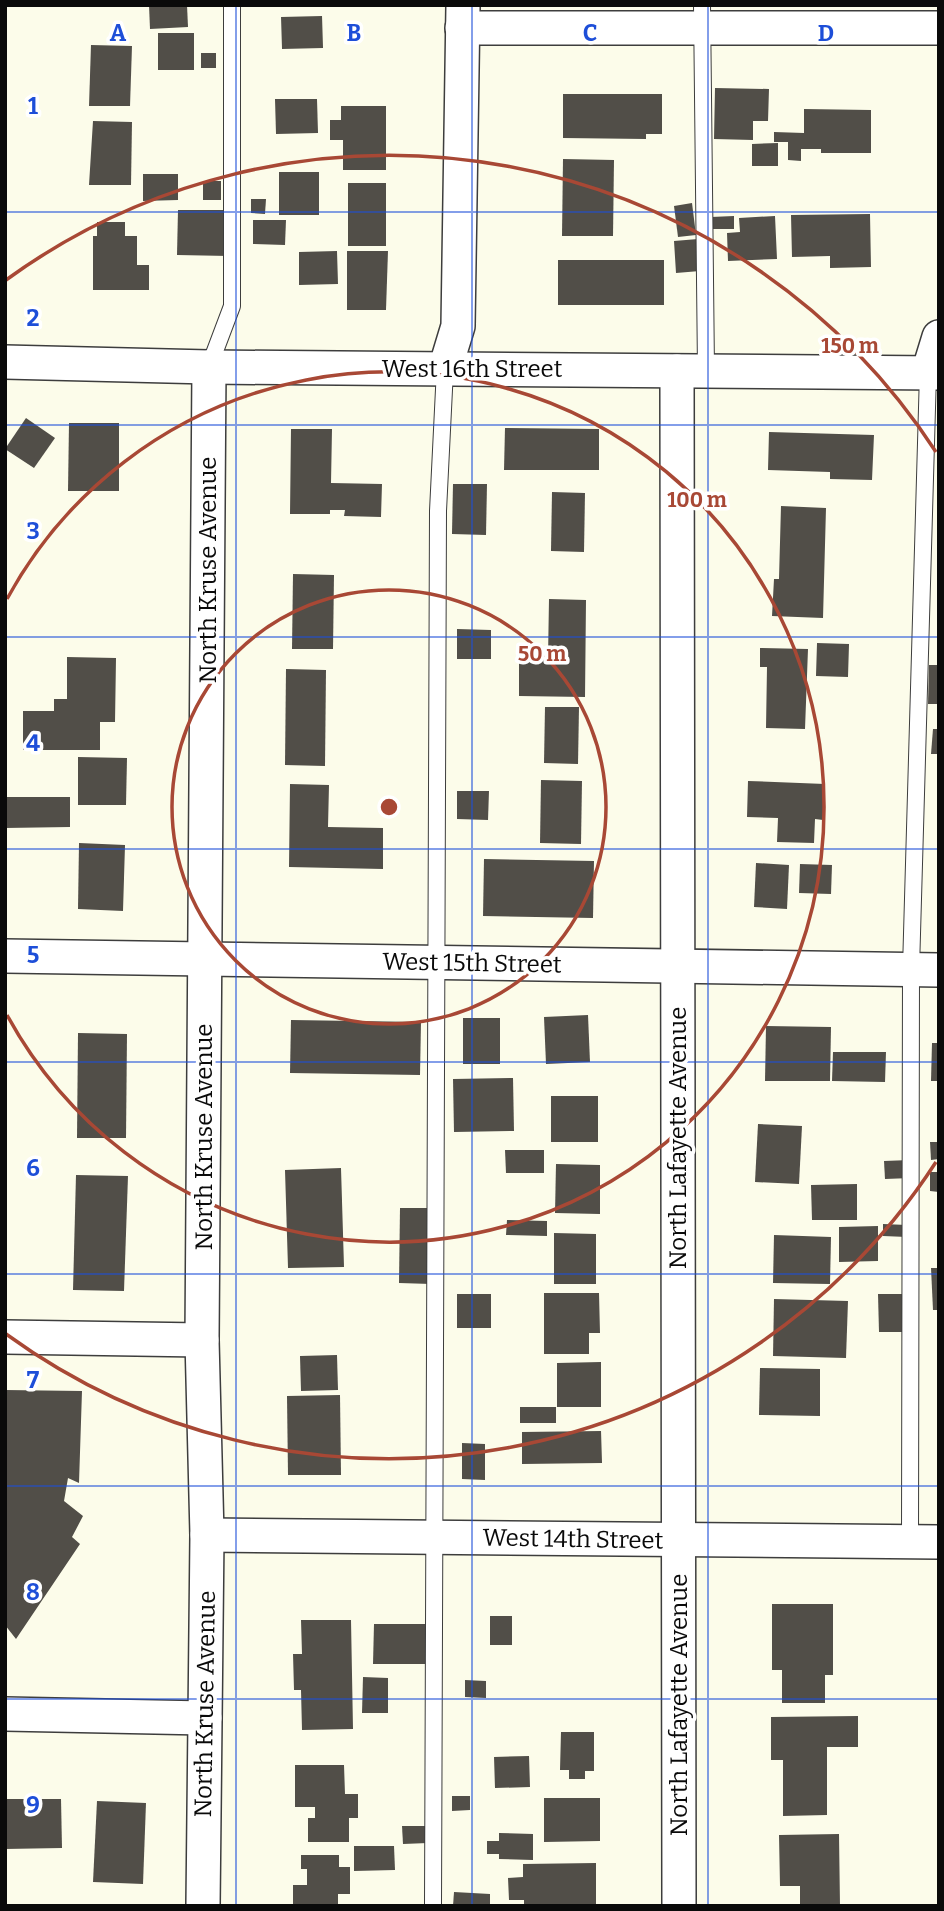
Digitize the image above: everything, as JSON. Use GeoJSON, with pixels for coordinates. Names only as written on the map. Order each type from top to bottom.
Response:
{"type":"FeatureCollection","features":[{"type":"Feature","properties":{"kind":"street"},"geometry":{"type":"LineString","coordinates":[[445,369],[458,326],[462,17],[702,17],[939,28]]}},
{"type":"Feature","properties":{"kind":"street"},"geometry":{"type":"LineString","coordinates":[[933,373],[939,337]]}},
{"type":"Feature","properties":{"kind":"street","name":"West 16th Street"},"geometry":{"type":"LineString","coordinates":[[5,362],[209,367],[933,373]]}},
{"type":"Feature","properties":{"kind":"street","name":"North Kruse Avenue"},"geometry":{"type":"LineString","coordinates":[[203,1906],[207,1535],[202,1340],[209,367]]}},
{"type":"Feature","properties":{"kind":"street","name":"North Lafayette Avenue"},"geometry":{"type":"LineString","coordinates":[[679,1906],[678,966],[692,370]]}},
{"type":"Feature","properties":{"kind":"street","name":"West 15th Street"},"geometry":{"type":"LineString","coordinates":[[5,956],[925,969]]}},
{"type":"Feature","properties":{"kind":"street"},"geometry":{"type":"LineString","coordinates":[[5,1337],[202,1340]]}},
{"type":"Feature","properties":{"kind":"street","name":"West 14th Street"},"geometry":{"type":"LineString","coordinates":[[207,1535],[924,1542]]}},
{"type":"Feature","properties":{"kind":"street"},"geometry":{"type":"LineString","coordinates":[[5,1714],[205,1717]]}},
{"type":"Feature","properties":{"kind":"lane"},"geometry":{"type":"LineString","coordinates":[[209,367],[232,306],[232,5]]}},
{"type":"Feature","properties":{"kind":"lane"},"geometry":{"type":"LineString","coordinates":[[692,370],[702,17]]}},
{"type":"Feature","properties":{"kind":"lane"},"geometry":{"type":"LineString","coordinates":[[433,1906],[438,511],[445,369]]}},
{"type":"Feature","properties":{"kind":"lane"},"geometry":{"type":"LineString","coordinates":[[924,1542],[925,969],[933,373]]}},
{"type":"Feature","properties":{"kind":"building"},"geometry":{"type":"Polygon","coordinates":[[[149,5],[187,5],[188,27],[150,29],[149,5]]]}},
{"type":"Feature","properties":{"kind":"building"},"geometry":{"type":"Polygon","coordinates":[[[322,16],[323,48],[282,49],[281,17],[322,16]]]}},
{"type":"Feature","properties":{"kind":"building"},"geometry":{"type":"Polygon","coordinates":[[[158,33],[194,33],[194,70],[158,70],[158,33]]]}},
{"type":"Feature","properties":{"kind":"building"},"geometry":{"type":"Polygon","coordinates":[[[91,45],[132,46],[130,106],[89,106],[91,45]]]}},
{"type":"Feature","properties":{"kind":"building"},"geometry":{"type":"Polygon","coordinates":[[[201,53],[216,53],[216,68],[201,68],[201,53]]]}},
{"type":"Feature","properties":{"kind":"building"},"geometry":{"type":"Polygon","coordinates":[[[715,88],[769,89],[768,121],[753,121],[753,140],[714,139],[715,88]]]}},
{"type":"Feature","properties":{"kind":"building"},"geometry":{"type":"Polygon","coordinates":[[[563,94],[662,94],[662,134],[646,134],[646,139],[563,138],[563,94]]]}},
{"type":"Feature","properties":{"kind":"building"},"geometry":{"type":"Polygon","coordinates":[[[275,99],[317,99],[318,133],[276,134],[275,99]]]}},
{"type":"Feature","properties":{"kind":"building"},"geometry":{"type":"Polygon","coordinates":[[[341,106],[386,106],[386,170],[343,170],[343,140],[330,140],[330,120],[341,120],[341,106]]]}},
{"type":"Feature","properties":{"kind":"building"},"geometry":{"type":"Polygon","coordinates":[[[804,109],[871,110],[871,153],[821,153],[821,149],[801,149],[801,161],[788,160],[788,142],[774,142],[774,132],[804,133],[804,109]]]}},
{"type":"Feature","properties":{"kind":"building"},"geometry":{"type":"Polygon","coordinates":[[[93,121],[132,122],[131,185],[89,185],[93,121]]]}},
{"type":"Feature","properties":{"kind":"building"},"geometry":{"type":"Polygon","coordinates":[[[778,143],[778,166],[752,166],[752,144],[778,143]]]}},
{"type":"Feature","properties":{"kind":"building"},"geometry":{"type":"Polygon","coordinates":[[[563,159],[614,160],[613,236],[562,236],[563,159]]]}},
{"type":"Feature","properties":{"kind":"building"},"geometry":{"type":"Polygon","coordinates":[[[279,172],[319,172],[319,215],[279,215],[279,172]]]}},
{"type":"Feature","properties":{"kind":"building"},"geometry":{"type":"Polygon","coordinates":[[[143,174],[178,174],[178,200],[143,201],[143,174]]]}},
{"type":"Feature","properties":{"kind":"building"},"geometry":{"type":"Polygon","coordinates":[[[203,181],[221,181],[221,200],[203,200],[203,181]]]}},
{"type":"Feature","properties":{"kind":"building"},"geometry":{"type":"Polygon","coordinates":[[[348,183],[386,183],[386,246],[348,246],[348,183]]]}},
{"type":"Feature","properties":{"kind":"building"},"geometry":{"type":"Polygon","coordinates":[[[251,199],[266,199],[265,214],[251,213],[251,199]]]}},
{"type":"Feature","properties":{"kind":"building"},"geometry":{"type":"Polygon","coordinates":[[[692,203],[696,235],[678,237],[674,206],[692,203]]]}},
{"type":"Feature","properties":{"kind":"building"},"geometry":{"type":"Polygon","coordinates":[[[178,210],[230,210],[229,256],[177,255],[178,210]]]}},
{"type":"Feature","properties":{"kind":"building"},"geometry":{"type":"Polygon","coordinates":[[[870,214],[871,267],[830,268],[830,256],[792,257],[791,215],[870,214]]]}},
{"type":"Feature","properties":{"kind":"building"},"geometry":{"type":"Polygon","coordinates":[[[734,216],[734,229],[712,229],[711,217],[734,216]]]}},
{"type":"Feature","properties":{"kind":"building"},"geometry":{"type":"Polygon","coordinates":[[[775,216],[777,259],[728,261],[727,233],[740,232],[739,218],[775,216]]]}},
{"type":"Feature","properties":{"kind":"building"},"geometry":{"type":"Polygon","coordinates":[[[253,220],[286,220],[285,245],[253,244],[253,220]]]}},
{"type":"Feature","properties":{"kind":"building"},"geometry":{"type":"Polygon","coordinates":[[[97,222],[125,222],[125,236],[137,236],[137,265],[149,265],[149,290],[93,290],[93,236],[97,236],[97,222]]]}},
{"type":"Feature","properties":{"kind":"building"},"geometry":{"type":"Polygon","coordinates":[[[698,239],[700,271],[676,273],[674,241],[698,239]]]}},
{"type":"Feature","properties":{"kind":"building"},"geometry":{"type":"Polygon","coordinates":[[[337,251],[338,284],[299,285],[299,252],[337,251]]]}},
{"type":"Feature","properties":{"kind":"building"},"geometry":{"type":"Polygon","coordinates":[[[347,251],[388,251],[386,310],[347,310],[347,251]]]}},
{"type":"Feature","properties":{"kind":"building"},"geometry":{"type":"Polygon","coordinates":[[[558,260],[664,260],[664,305],[558,305],[558,260]]]}},
{"type":"Feature","properties":{"kind":"building"},"geometry":{"type":"Polygon","coordinates":[[[26,418],[55,438],[34,468],[5,449],[26,418]]]}},
{"type":"Feature","properties":{"kind":"building"},"geometry":{"type":"Polygon","coordinates":[[[69,423],[119,423],[119,491],[68,491],[69,423]]]}},
{"type":"Feature","properties":{"kind":"building"},"geometry":{"type":"Polygon","coordinates":[[[505,428],[599,429],[599,470],[504,470],[505,428]]]}},
{"type":"Feature","properties":{"kind":"building"},"geometry":{"type":"Polygon","coordinates":[[[291,429],[332,429],[331,483],[382,484],[381,517],[344,516],[345,510],[330,510],[330,514],[290,514],[291,429]]]}},
{"type":"Feature","properties":{"kind":"building"},"geometry":{"type":"Polygon","coordinates":[[[769,432],[874,435],[872,480],[830,479],[830,472],[768,470],[769,432]]]}},
{"type":"Feature","properties":{"kind":"building"},"geometry":{"type":"Polygon","coordinates":[[[453,484],[487,484],[486,535],[452,534],[453,484]]]}},
{"type":"Feature","properties":{"kind":"building"},"geometry":{"type":"Polygon","coordinates":[[[552,492],[585,493],[584,552],[551,551],[552,492]]]}},
{"type":"Feature","properties":{"kind":"building"},"geometry":{"type":"Polygon","coordinates":[[[781,506],[826,508],[823,618],[772,616],[774,579],[779,579],[781,506]]]}},
{"type":"Feature","properties":{"kind":"building"},"geometry":{"type":"Polygon","coordinates":[[[293,574],[334,575],[333,649],[292,649],[293,574]]]}},
{"type":"Feature","properties":{"kind":"building"},"geometry":{"type":"Polygon","coordinates":[[[549,599],[586,600],[585,697],[519,696],[519,657],[548,658],[549,599]]]}},
{"type":"Feature","properties":{"kind":"building"},"geometry":{"type":"Polygon","coordinates":[[[457,629],[491,630],[491,659],[457,659],[457,629]]]}},
{"type":"Feature","properties":{"kind":"building"},"geometry":{"type":"Polygon","coordinates":[[[817,643],[849,644],[848,677],[816,676],[817,643]]]}},
{"type":"Feature","properties":{"kind":"building"},"geometry":{"type":"Polygon","coordinates":[[[760,648],[808,649],[805,729],[766,728],[767,667],[760,667],[760,648]]]}},
{"type":"Feature","properties":{"kind":"building"},"geometry":{"type":"Polygon","coordinates":[[[67,657],[116,658],[115,722],[100,722],[100,750],[23,750],[23,711],[54,711],[54,699],[67,699],[67,657]]]}},
{"type":"Feature","properties":{"kind":"building"},"geometry":{"type":"Polygon","coordinates":[[[929,665],[939,665],[939,704],[928,704],[929,665]]]}},
{"type":"Feature","properties":{"kind":"building"},"geometry":{"type":"Polygon","coordinates":[[[286,669],[326,670],[325,766],[285,765],[286,669]]]}},
{"type":"Feature","properties":{"kind":"building"},"geometry":{"type":"Polygon","coordinates":[[[545,707],[579,707],[578,764],[544,763],[545,707]]]}},
{"type":"Feature","properties":{"kind":"building"},"geometry":{"type":"Polygon","coordinates":[[[933,729],[939,729],[939,754],[931,754],[933,729]]]}},
{"type":"Feature","properties":{"kind":"building"},"geometry":{"type":"Polygon","coordinates":[[[78,757],[127,758],[126,805],[78,805],[78,757]]]}},
{"type":"Feature","properties":{"kind":"building"},"geometry":{"type":"Polygon","coordinates":[[[541,780],[582,781],[581,844],[540,843],[541,780]]]}},
{"type":"Feature","properties":{"kind":"building"},"geometry":{"type":"Polygon","coordinates":[[[748,781],[825,784],[823,820],[815,819],[814,843],[777,842],[778,818],[747,817],[748,781]]]}},
{"type":"Feature","properties":{"kind":"building"},"geometry":{"type":"Polygon","coordinates":[[[290,784],[329,785],[328,827],[383,828],[383,869],[289,867],[290,784]]]}},
{"type":"Feature","properties":{"kind":"building"},"geometry":{"type":"Polygon","coordinates":[[[457,791],[489,791],[488,820],[457,819],[457,791]]]}},
{"type":"Feature","properties":{"kind":"building"},"geometry":{"type":"Polygon","coordinates":[[[5,797],[70,797],[70,827],[5,828],[5,797]]]}},
{"type":"Feature","properties":{"kind":"building"},"geometry":{"type":"Polygon","coordinates":[[[79,843],[125,845],[123,911],[78,909],[79,843]]]}},
{"type":"Feature","properties":{"kind":"building"},"geometry":{"type":"Polygon","coordinates":[[[484,859],[594,861],[593,918],[483,916],[484,859]]]}},
{"type":"Feature","properties":{"kind":"building"},"geometry":{"type":"Polygon","coordinates":[[[756,863],[789,865],[787,909],[754,907],[756,863]]]}},
{"type":"Feature","properties":{"kind":"building"},"geometry":{"type":"Polygon","coordinates":[[[800,864],[832,865],[831,894],[799,893],[800,864]]]}},
{"type":"Feature","properties":{"kind":"building"},"geometry":{"type":"Polygon","coordinates":[[[588,1015],[590,1062],[546,1064],[544,1017],[588,1015]]]}},
{"type":"Feature","properties":{"kind":"building"},"geometry":{"type":"Polygon","coordinates":[[[463,1018],[500,1018],[500,1064],[463,1064],[463,1018]]]}},
{"type":"Feature","properties":{"kind":"building"},"geometry":{"type":"Polygon","coordinates":[[[291,1020],[421,1022],[420,1075],[290,1073],[291,1020]]]}},
{"type":"Feature","properties":{"kind":"building"},"geometry":{"type":"Polygon","coordinates":[[[766,1026],[831,1027],[830,1081],[765,1081],[766,1026]]]}},
{"type":"Feature","properties":{"kind":"building"},"geometry":{"type":"Polygon","coordinates":[[[78,1033],[127,1034],[126,1138],[77,1138],[78,1033]]]}},
{"type":"Feature","properties":{"kind":"building"},"geometry":{"type":"Polygon","coordinates":[[[932,1043],[939,1043],[939,1081],[931,1081],[932,1043]]]}},
{"type":"Feature","properties":{"kind":"building"},"geometry":{"type":"Polygon","coordinates":[[[833,1052],[886,1052],[885,1082],[832,1081],[833,1052]]]}},
{"type":"Feature","properties":{"kind":"building"},"geometry":{"type":"Polygon","coordinates":[[[513,1078],[514,1131],[454,1132],[453,1079],[513,1078]]]}},
{"type":"Feature","properties":{"kind":"building"},"geometry":{"type":"Polygon","coordinates":[[[551,1096],[598,1096],[598,1142],[551,1142],[551,1096]]]}},
{"type":"Feature","properties":{"kind":"building"},"geometry":{"type":"Polygon","coordinates":[[[758,1124],[802,1126],[799,1184],[755,1182],[758,1124]]]}},
{"type":"Feature","properties":{"kind":"building"},"geometry":{"type":"Polygon","coordinates":[[[930,1142],[939,1142],[939,1159],[931,1160],[930,1142]]]}},
{"type":"Feature","properties":{"kind":"building"},"geometry":{"type":"Polygon","coordinates":[[[505,1150],[544,1150],[544,1173],[506,1173],[505,1150]]]}},
{"type":"Feature","properties":{"kind":"building"},"geometry":{"type":"Polygon","coordinates":[[[910,1160],[911,1178],[885,1179],[884,1161],[910,1160]]]}},
{"type":"Feature","properties":{"kind":"building"},"geometry":{"type":"Polygon","coordinates":[[[556,1164],[600,1165],[600,1214],[555,1213],[556,1164]]]}},
{"type":"Feature","properties":{"kind":"building"},"geometry":{"type":"Polygon","coordinates":[[[341,1168],[344,1267],[288,1268],[285,1170],[341,1168]]]}},
{"type":"Feature","properties":{"kind":"building"},"geometry":{"type":"Polygon","coordinates":[[[930,1172],[939,1172],[939,1192],[930,1191],[930,1172]]]}},
{"type":"Feature","properties":{"kind":"building"},"geometry":{"type":"Polygon","coordinates":[[[76,1175],[128,1176],[124,1291],[73,1290],[76,1175]]]}},
{"type":"Feature","properties":{"kind":"building"},"geometry":{"type":"Polygon","coordinates":[[[857,1184],[857,1220],[812,1220],[811,1185],[857,1184]]]}},
{"type":"Feature","properties":{"kind":"building"},"geometry":{"type":"Polygon","coordinates":[[[400,1208],[432,1208],[431,1284],[399,1283],[400,1208]]]}},
{"type":"Feature","properties":{"kind":"building"},"geometry":{"type":"Polygon","coordinates":[[[507,1220],[547,1221],[547,1236],[506,1235],[507,1220]]]}},
{"type":"Feature","properties":{"kind":"building"},"geometry":{"type":"Polygon","coordinates":[[[883,1224],[907,1225],[907,1237],[883,1236],[883,1224]]]}},
{"type":"Feature","properties":{"kind":"building"},"geometry":{"type":"Polygon","coordinates":[[[878,1226],[878,1261],[839,1262],[839,1227],[878,1226]]]}},
{"type":"Feature","properties":{"kind":"building"},"geometry":{"type":"Polygon","coordinates":[[[554,1233],[596,1234],[596,1284],[554,1284],[554,1233]]]}},
{"type":"Feature","properties":{"kind":"building"},"geometry":{"type":"Polygon","coordinates":[[[774,1235],[831,1237],[830,1284],[773,1283],[774,1235]]]}},
{"type":"Feature","properties":{"kind":"building"},"geometry":{"type":"Polygon","coordinates":[[[931,1268],[939,1268],[939,1310],[933,1310],[931,1268]]]}},
{"type":"Feature","properties":{"kind":"building"},"geometry":{"type":"Polygon","coordinates":[[[544,1293],[599,1293],[600,1333],[589,1333],[589,1354],[544,1354],[544,1293]]]}},
{"type":"Feature","properties":{"kind":"building"},"geometry":{"type":"Polygon","coordinates":[[[457,1294],[491,1294],[491,1328],[457,1328],[457,1294]]]}},
{"type":"Feature","properties":{"kind":"building"},"geometry":{"type":"Polygon","coordinates":[[[878,1294],[908,1294],[908,1332],[879,1332],[878,1294]]]}},
{"type":"Feature","properties":{"kind":"building"},"geometry":{"type":"Polygon","coordinates":[[[774,1299],[848,1301],[846,1358],[773,1356],[774,1299]]]}},
{"type":"Feature","properties":{"kind":"building"},"geometry":{"type":"Polygon","coordinates":[[[337,1355],[338,1390],[301,1391],[300,1356],[337,1355]]]}},
{"type":"Feature","properties":{"kind":"building"},"geometry":{"type":"Polygon","coordinates":[[[601,1362],[601,1407],[557,1407],[557,1363],[601,1362]]]}},
{"type":"Feature","properties":{"kind":"building"},"geometry":{"type":"Polygon","coordinates":[[[760,1368],[820,1369],[820,1416],[759,1415],[760,1368]]]}},
{"type":"Feature","properties":{"kind":"building"},"geometry":{"type":"Polygon","coordinates":[[[5,1390],[82,1391],[79,1483],[68,1478],[64,1501],[83,1516],[72,1537],[80,1544],[16,1639],[5,1625],[5,1390]]]}},
{"type":"Feature","properties":{"kind":"building"},"geometry":{"type":"Polygon","coordinates":[[[340,1395],[341,1475],[288,1475],[287,1396],[340,1395]]]}},
{"type":"Feature","properties":{"kind":"building"},"geometry":{"type":"Polygon","coordinates":[[[520,1407],[556,1407],[556,1423],[520,1423],[520,1407]]]}},
{"type":"Feature","properties":{"kind":"building"},"geometry":{"type":"Polygon","coordinates":[[[601,1431],[602,1463],[522,1464],[522,1432],[601,1431]]]}},
{"type":"Feature","properties":{"kind":"building"},"geometry":{"type":"Polygon","coordinates":[[[462,1443],[485,1444],[485,1480],[462,1479],[462,1443]]]}},
{"type":"Feature","properties":{"kind":"building"},"geometry":{"type":"Polygon","coordinates":[[[772,1604],[833,1604],[833,1675],[825,1675],[825,1703],[782,1703],[782,1670],[772,1670],[772,1604]]]}},
{"type":"Feature","properties":{"kind":"building"},"geometry":{"type":"Polygon","coordinates":[[[490,1616],[512,1616],[512,1645],[490,1645],[490,1616]]]}},
{"type":"Feature","properties":{"kind":"building"},"geometry":{"type":"Polygon","coordinates":[[[301,1620],[351,1620],[353,1729],[302,1730],[301,1690],[294,1690],[293,1654],[302,1654],[301,1620]]]}},
{"type":"Feature","properties":{"kind":"building"},"geometry":{"type":"Polygon","coordinates":[[[374,1624],[430,1624],[430,1664],[373,1664],[374,1624]]]}},
{"type":"Feature","properties":{"kind":"building"},"geometry":{"type":"Polygon","coordinates":[[[363,1677],[388,1678],[388,1713],[362,1713],[363,1677]]]}},
{"type":"Feature","properties":{"kind":"building"},"geometry":{"type":"Polygon","coordinates":[[[465,1680],[486,1681],[486,1698],[465,1697],[465,1680]]]}},
{"type":"Feature","properties":{"kind":"building"},"geometry":{"type":"Polygon","coordinates":[[[858,1716],[858,1747],[827,1747],[827,1815],[783,1816],[783,1760],[771,1760],[771,1717],[858,1716]]]}},
{"type":"Feature","properties":{"kind":"building"},"geometry":{"type":"Polygon","coordinates":[[[561,1732],[594,1732],[594,1771],[585,1771],[585,1779],[569,1779],[569,1770],[560,1770],[561,1732]]]}},
{"type":"Feature","properties":{"kind":"building"},"geometry":{"type":"Polygon","coordinates":[[[529,1756],[530,1787],[495,1788],[494,1757],[529,1756]]]}},
{"type":"Feature","properties":{"kind":"building"},"geometry":{"type":"Polygon","coordinates":[[[295,1765],[344,1765],[345,1794],[358,1794],[358,1818],[349,1818],[349,1842],[308,1842],[308,1818],[315,1818],[315,1807],[295,1807],[295,1765]]]}},
{"type":"Feature","properties":{"kind":"building"},"geometry":{"type":"Polygon","coordinates":[[[452,1796],[470,1796],[470,1810],[452,1811],[452,1796]]]}},
{"type":"Feature","properties":{"kind":"building"},"geometry":{"type":"Polygon","coordinates":[[[544,1798],[600,1798],[600,1841],[544,1842],[544,1798]]]}},
{"type":"Feature","properties":{"kind":"building"},"geometry":{"type":"Polygon","coordinates":[[[5,1799],[61,1799],[62,1848],[5,1849],[5,1799]]]}},
{"type":"Feature","properties":{"kind":"building"},"geometry":{"type":"Polygon","coordinates":[[[97,1801],[146,1803],[143,1884],[93,1882],[97,1801]]]}},
{"type":"Feature","properties":{"kind":"building"},"geometry":{"type":"Polygon","coordinates":[[[402,1826],[428,1826],[428,1843],[403,1844],[402,1826]]]}},
{"type":"Feature","properties":{"kind":"building"},"geometry":{"type":"Polygon","coordinates":[[[499,1833],[533,1834],[533,1860],[499,1859],[499,1854],[487,1854],[487,1841],[499,1841],[499,1833]]]}},
{"type":"Feature","properties":{"kind":"building"},"geometry":{"type":"Polygon","coordinates":[[[839,1834],[840,1906],[800,1906],[800,1886],[780,1886],[779,1835],[839,1834]]]}},
{"type":"Feature","properties":{"kind":"building"},"geometry":{"type":"Polygon","coordinates":[[[354,1846],[394,1846],[395,1870],[354,1871],[354,1846]]]}},
{"type":"Feature","properties":{"kind":"building"},"geometry":{"type":"Polygon","coordinates":[[[301,1855],[339,1855],[339,1867],[350,1867],[350,1894],[338,1894],[338,1906],[293,1906],[293,1885],[307,1885],[307,1869],[301,1869],[301,1855]]]}},
{"type":"Feature","properties":{"kind":"building"},"geometry":{"type":"Polygon","coordinates":[[[596,1863],[596,1906],[524,1906],[524,1900],[509,1900],[508,1878],[523,1877],[523,1864],[596,1863]]]}},
{"type":"Feature","properties":{"kind":"building"},"geometry":{"type":"Polygon","coordinates":[[[454,1892],[490,1894],[490,1906],[453,1906],[454,1892]]]}}]}
